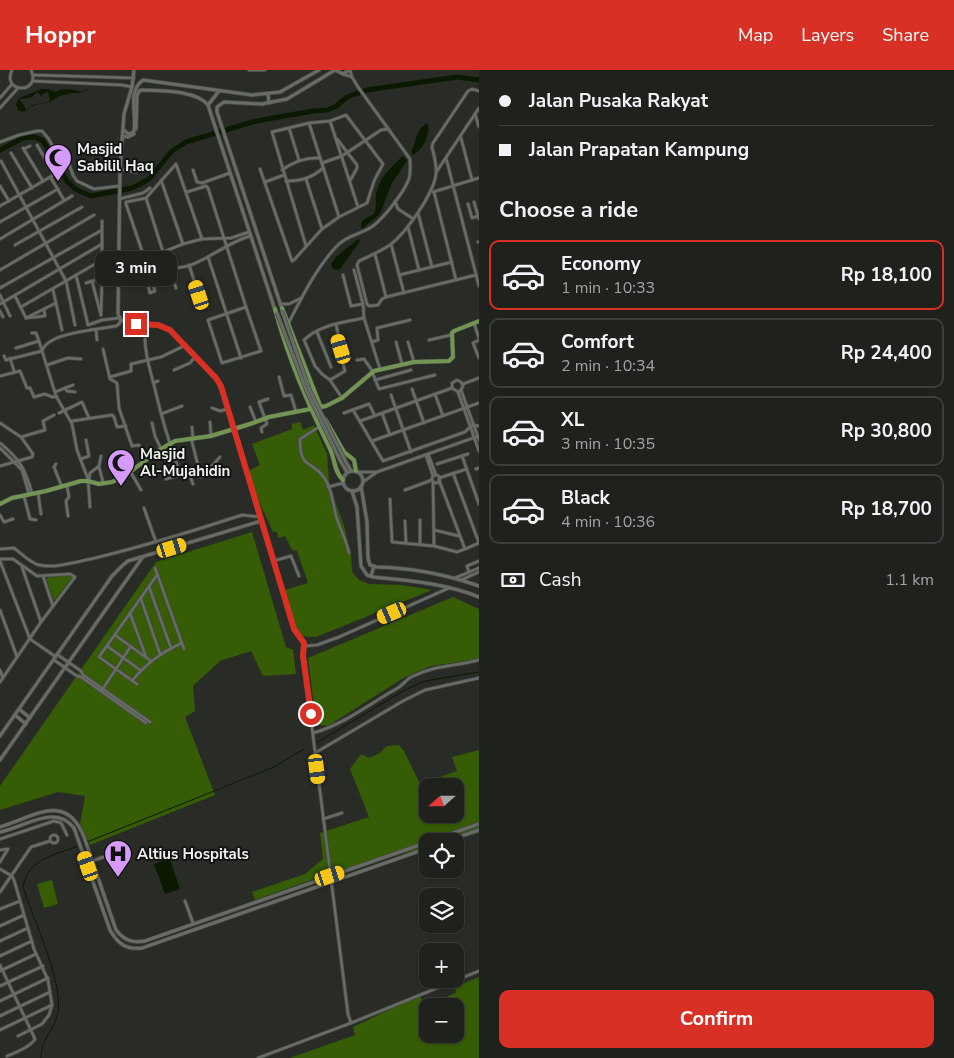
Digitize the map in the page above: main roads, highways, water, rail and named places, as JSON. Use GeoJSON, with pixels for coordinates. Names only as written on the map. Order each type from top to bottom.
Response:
{"type":"FeatureCollection","features":[{"type":"Feature","properties":{"kind":"main road"},"geometry":{"type":"LineString","coordinates":[[282,308],[324,417],[344,452],[354,460],[357,472]]}},
{"type":"Feature","properties":{"kind":"main road"},"geometry":{"type":"LineString","coordinates":[[276,311],[290,360],[330,449],[338,474],[343,481]]}},
{"type":"Feature","properties":{"kind":"main road"},"geometry":{"type":"LineString","coordinates":[[0,504],[24,495],[64,487],[82,481],[104,484],[118,480],[169,444],[192,438],[211,436],[264,419],[321,407],[342,398],[372,372],[380,369],[414,362],[447,362],[452,359],[451,335],[454,331],[477,322]]}},
{"type":"Feature","properties":{"kind":"waterway"},"geometry":{"type":"LineString","coordinates":[[0,150],[23,138],[35,137],[43,141],[67,181],[75,189],[91,196],[132,188],[142,183],[149,179],[172,151],[186,142],[256,121],[327,110],[335,107],[347,97],[367,90],[457,77],[479,80]]}},
{"type":"Feature","properties":{"kind":"waterway"},"geometry":{"type":"LineString","coordinates":[[316,743],[403,691],[425,681],[479,672]]}},
{"type":"Feature","properties":{"kind":"waterway"},"geometry":{"type":"LineString","coordinates":[[82,844],[274,767],[304,749]]}},
{"type":"Feature","properties":{"kind":"waterway"},"geometry":{"type":"LineString","coordinates":[[41,1058],[45,1040],[58,1012],[58,999],[52,967],[23,887],[30,870],[36,864],[43,859],[78,846]]}},
{"type":"Feature","properties":{"kind":"place","name":"Masjid Sabilil Haq"},"geometry":{"type":"Point","coordinates":[58,182]}},
{"type":"Feature","properties":{"kind":"place","name":"Masjid Al-Mujahidin"},"geometry":{"type":"Point","coordinates":[121,487]}},
{"type":"Feature","properties":{"kind":"place","name":"Altius Hospitals"},"geometry":{"type":"Point","coordinates":[118,878]}}]}
